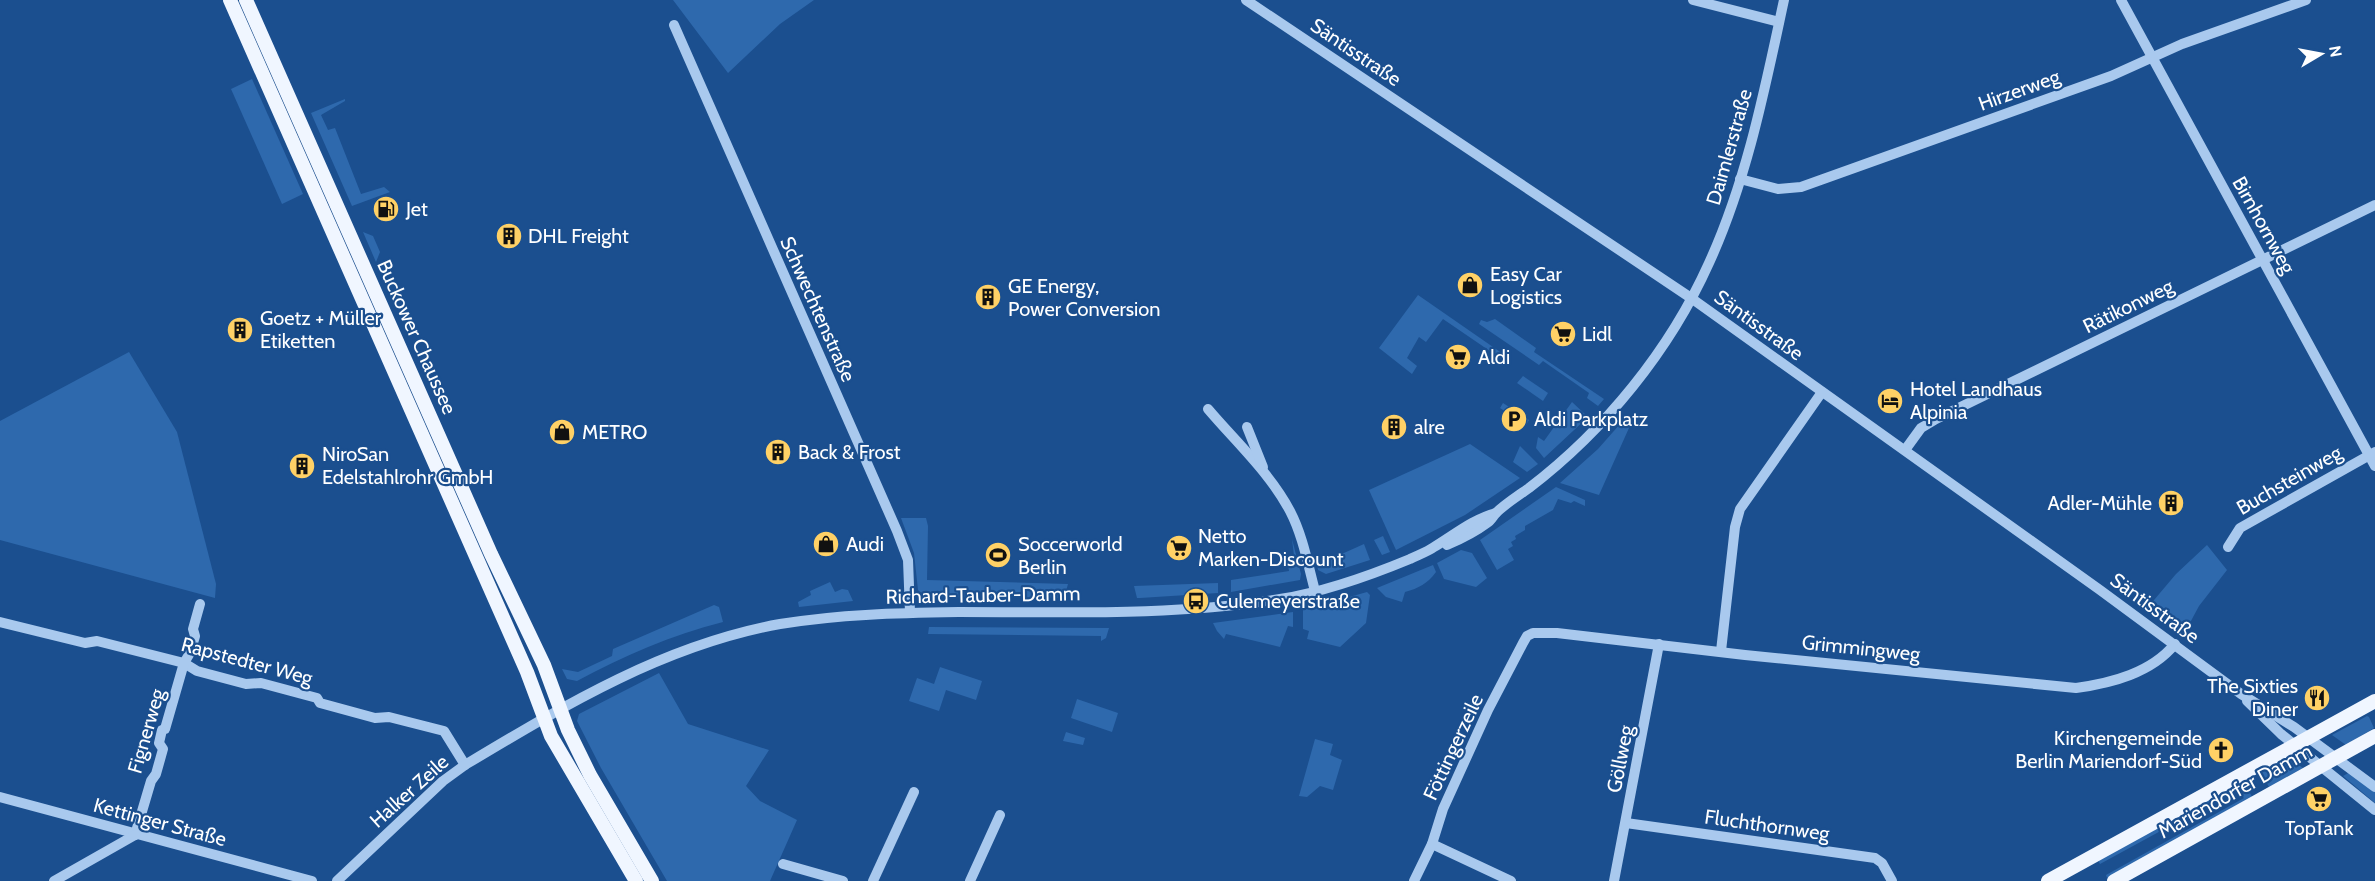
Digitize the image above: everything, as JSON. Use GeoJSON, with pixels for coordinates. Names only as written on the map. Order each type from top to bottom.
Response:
{"type":"FeatureCollection","features":[{"type":"Feature","properties":{"kind":"main road","name":"Buckower Chaussee"},"geometry":{"type":"LineString","coordinates":[[230,0],[511,635],[543,719],[636,881]]}},
{"type":"Feature","properties":{"kind":"main road","name":"Buckower Chaussee"},"geometry":{"type":"LineString","coordinates":[[246,0],[561,708],[568,730],[590,775],[652,881]]}},
{"type":"Feature","properties":{"kind":"main road","name":"Mariendorfer Damm"},"geometry":{"type":"LineString","coordinates":[[2048,881],[2375,701]]}},
{"type":"Feature","properties":{"kind":"main road","name":"Mariendorfer Damm"},"geometry":{"type":"LineString","coordinates":[[2114,881],[2375,736]]}},
{"type":"Feature","properties":{"kind":"street","name":"Säntisstraße"},"geometry":{"type":"LineString","coordinates":[[1246,0],[1691,298],[2175,644],[2241,694],[2276,714],[2375,787]]}},
{"type":"Feature","properties":{"kind":"street"},"geometry":{"type":"LineString","coordinates":[[1693,0],[1779,22]]}},
{"type":"Feature","properties":{"kind":"street","name":"Daimlerstraße"},"geometry":{"type":"LineString","coordinates":[[1691,298],[1710,261],[1740,179],[1759,113],[1784,0]]}},
{"type":"Feature","properties":{"kind":"street","name":"Birnhornweg"},"geometry":{"type":"LineString","coordinates":[[2121,0],[2262,260],[2372,454],[2375,466]]}},
{"type":"Feature","properties":{"kind":"street","name":"Hirzerweg"},"geometry":{"type":"LineString","coordinates":[[1740,179],[1778,189],[1801,187],[2111,76],[2182,44],[2306,0]]}},
{"type":"Feature","properties":{"kind":"street","name":"Schwechtenstraße"},"geometry":{"type":"LineString","coordinates":[[674,25],[897,531],[908,560],[910,612]]}},
{"type":"Feature","properties":{"kind":"street","name":"Rätikonweg"},"geometry":{"type":"LineString","coordinates":[[1905,450],[1921,428],[1936,419],[2375,205]]}},
{"type":"Feature","properties":{"kind":"street","name":"Richard-Tauber-Damm"},"geometry":{"type":"LineString","coordinates":[[543,719],[658,659],[751,630],[808,620],[910,612],[1161,610],[1251,603],[1315,591],[1383,570],[1471,534],[1545,476],[1601,423],[1650,363],[1691,298]]}},
{"type":"Feature","properties":{"kind":"street"},"geometry":{"type":"LineString","coordinates":[[1721,651],[1735,527],[1740,509],[1822,392]]}},
{"type":"Feature","properties":{"kind":"street"},"geometry":{"type":"LineString","coordinates":[[1208,410],[1266,475],[1291,513],[1303,544],[1315,591]]}},
{"type":"Feature","properties":{"kind":"street"},"geometry":{"type":"LineString","coordinates":[[1247,427],[1266,475]]}},
{"type":"Feature","properties":{"kind":"street","name":"Buchsteinweg"},"geometry":{"type":"LineString","coordinates":[[2228,547],[2240,528],[2372,454]]}},
{"type":"Feature","properties":{"kind":"street","name":"Fignerweg"},"geometry":{"type":"LineString","coordinates":[[135,835],[163,749],[159,742],[162,730],[165,729],[184,663],[195,636],[194,629],[200,604]]}},
{"type":"Feature","properties":{"kind":"street","name":"Rapstedter Weg"},"geometry":{"type":"LineString","coordinates":[[0,622],[85,643],[97,641],[184,663],[197,671],[246,684],[261,683],[317,698],[320,703],[375,718],[389,717],[444,731],[465,765]]}},
{"type":"Feature","properties":{"kind":"street","name":"Grimmingweg"},"geometry":{"type":"LineString","coordinates":[[1533,633],[1557,633],[2076,688],[2104,684],[2128,676],[2154,663],[2175,644]]}},
{"type":"Feature","properties":{"kind":"street","name":"Föttingerzeile"},"geometry":{"type":"LineString","coordinates":[[1414,881],[1432,844],[1443,809],[1488,710],[1527,636],[1533,633]]}},
{"type":"Feature","properties":{"kind":"street","name":"Göllweg"},"geometry":{"type":"LineString","coordinates":[[1614,881],[1659,644]]}},
{"type":"Feature","properties":{"kind":"street","name":"Säntisstraße"},"geometry":{"type":"LineString","coordinates":[[2241,694],[2275,729],[2375,810]]}},
{"type":"Feature","properties":{"kind":"street","name":"Halker Zeile"},"geometry":{"type":"LineString","coordinates":[[337,881],[442,781],[543,719]]}},
{"type":"Feature","properties":{"kind":"street"},"geometry":{"type":"LineString","coordinates":[[873,881],[914,792]]}},
{"type":"Feature","properties":{"kind":"street","name":"Kettinger Straße"},"geometry":{"type":"LineString","coordinates":[[0,797],[312,881]]}},
{"type":"Feature","properties":{"kind":"street"},"geometry":{"type":"LineString","coordinates":[[970,881],[1000,815]]}},
{"type":"Feature","properties":{"kind":"street","name":"Fluchthornweg"},"geometry":{"type":"LineString","coordinates":[[1626,823],[1875,858],[1882,863],[1892,881]]}},
{"type":"Feature","properties":{"kind":"street"},"geometry":{"type":"LineString","coordinates":[[54,881],[135,835]]}},
{"type":"Feature","properties":{"kind":"street"},"geometry":{"type":"LineString","coordinates":[[1432,844],[1511,881]]}},
{"type":"Feature","properties":{"kind":"street"},"geometry":{"type":"LineString","coordinates":[[783,864],[843,881]]}},
{"type":"Feature","properties":{"kind":"shaded area"},"geometry":{"type":"Polygon","coordinates":[[[673,0],[814,0],[780,24],[728,73],[673,0]]]}},
{"type":"Feature","properties":{"kind":"shaded area"},"geometry":{"type":"Polygon","coordinates":[[[252,79],[303,194],[282,204],[231,89],[252,79]]]}},
{"type":"Feature","properties":{"kind":"shaded area"},"geometry":{"type":"Polygon","coordinates":[[[345,99],[321,115],[328,130],[335,128],[361,194],[384,187],[390,192],[352,206],[311,113],[345,99]]]}},
{"type":"Feature","properties":{"kind":"shaded area"},"geometry":{"type":"Polygon","coordinates":[[[363,232],[373,236],[380,252],[376,262],[363,232]]]}},
{"type":"Feature","properties":{"kind":"shaded area"},"geometry":{"type":"Polygon","coordinates":[[[1418,295],[1506,356],[1503,360],[1443,319],[1426,342],[1419,337],[1407,358],[1417,366],[1412,374],[1379,348],[1418,295]]]}},
{"type":"Feature","properties":{"kind":"shaded area"},"geometry":{"type":"Polygon","coordinates":[[[1495,319],[1536,348],[1534,352],[1604,399],[1598,406],[1587,398],[1589,393],[1543,361],[1539,365],[1479,324],[1481,320],[1487,322],[1495,319]]]}},
{"type":"Feature","properties":{"kind":"shaded area"},"geometry":{"type":"Polygon","coordinates":[[[129,352],[177,432],[216,584],[215,598],[0,540],[0,421],[129,352]]]}},
{"type":"Feature","properties":{"kind":"shaded area"},"geometry":{"type":"Polygon","coordinates":[[[1523,376],[1548,393],[1543,401],[1517,383],[1523,376]]]}},
{"type":"Feature","properties":{"kind":"shaded area"},"geometry":{"type":"Polygon","coordinates":[[[1572,402],[1588,417],[1544,458],[1536,448],[1538,437],[1544,441],[1572,402]]]}},
{"type":"Feature","properties":{"kind":"shaded area"},"geometry":{"type":"Polygon","coordinates":[[[1503,403],[1529,420],[1526,425],[1500,408],[1503,403]]]}},
{"type":"Feature","properties":{"kind":"shaded area"},"geometry":{"type":"Polygon","coordinates":[[[1628,415],[1633,419],[1599,495],[1560,483],[1598,449],[1628,415]]]}},
{"type":"Feature","properties":{"kind":"shaded area"},"geometry":{"type":"Polygon","coordinates":[[[1470,444],[1520,478],[1465,515],[1396,550],[1369,490],[1470,444]]]}},
{"type":"Feature","properties":{"kind":"shaded area"},"geometry":{"type":"Polygon","coordinates":[[[1520,446],[1538,464],[1527,472],[1513,462],[1520,446]]]}},
{"type":"Feature","properties":{"kind":"shaded area"},"geometry":{"type":"Polygon","coordinates":[[[1556,487],[1585,500],[1585,506],[1574,501],[1571,503],[1558,499],[1553,510],[1525,526],[1525,530],[1515,536],[1516,539],[1511,542],[1513,546],[1508,549],[1514,560],[1497,570],[1480,540],[1556,487]]]}},
{"type":"Feature","properties":{"kind":"shaded area"},"geometry":{"type":"Polygon","coordinates":[[[901,518],[926,518],[928,526],[927,580],[1068,584],[1064,598],[925,597],[918,590],[914,553],[901,518]]]}},
{"type":"Feature","properties":{"kind":"shaded area"},"geometry":{"type":"Polygon","coordinates":[[[1383,536],[1390,552],[1382,555],[1374,540],[1383,536]]]}},
{"type":"Feature","properties":{"kind":"shaded area"},"geometry":{"type":"Polygon","coordinates":[[[1292,539],[1301,574],[1300,580],[1231,592],[1231,580],[1289,571],[1288,565],[1295,564],[1292,539]]]}},
{"type":"Feature","properties":{"kind":"shaded area"},"geometry":{"type":"Polygon","coordinates":[[[1364,544],[1370,560],[1326,574],[1318,570],[1317,565],[1364,544]]]}},
{"type":"Feature","properties":{"kind":"shaded area"},"geometry":{"type":"Polygon","coordinates":[[[2207,545],[2227,570],[2199,606],[2185,632],[2149,606],[2176,574],[2207,545]]]}},
{"type":"Feature","properties":{"kind":"shaded area"},"geometry":{"type":"Polygon","coordinates":[[[1461,550],[1472,553],[1487,578],[1476,587],[1444,579],[1437,563],[1461,550]]]}},
{"type":"Feature","properties":{"kind":"shaded area"},"geometry":{"type":"Polygon","coordinates":[[[1433,565],[1436,572],[1433,576],[1422,585],[1405,592],[1402,602],[1386,597],[1377,588],[1433,565]]]}},
{"type":"Feature","properties":{"kind":"shaded area"},"geometry":{"type":"Polygon","coordinates":[[[830,582],[835,592],[842,589],[848,590],[853,601],[799,607],[798,602],[811,595],[810,591],[830,582]]]}},
{"type":"Feature","properties":{"kind":"shaded area"},"geometry":{"type":"Polygon","coordinates":[[[1218,583],[1218,593],[1140,598],[1137,598],[1134,586],[1218,583]]]}},
{"type":"Feature","properties":{"kind":"shaded area"},"geometry":{"type":"Polygon","coordinates":[[[1367,592],[1370,595],[1366,623],[1340,647],[1307,639],[1309,631],[1303,629],[1303,610],[1367,592]]]}},
{"type":"Feature","properties":{"kind":"shaded area"},"geometry":{"type":"Polygon","coordinates":[[[714,605],[719,607],[723,622],[648,647],[577,681],[567,679],[562,669],[578,672],[612,656],[613,649],[714,605]]]}},
{"type":"Feature","properties":{"kind":"shaded area"},"geometry":{"type":"Polygon","coordinates":[[[1293,612],[1293,627],[1288,626],[1280,647],[1226,634],[1224,639],[1213,623],[1293,612]]]}},
{"type":"Feature","properties":{"kind":"shaded area"},"geometry":{"type":"Polygon","coordinates":[[[929,627],[1109,628],[1106,638],[1101,641],[1101,636],[928,634],[929,627]]]}},
{"type":"Feature","properties":{"kind":"shaded area"},"geometry":{"type":"Polygon","coordinates":[[[940,667],[982,681],[976,700],[946,690],[939,711],[909,701],[917,678],[934,684],[940,667]]]}},
{"type":"Feature","properties":{"kind":"shaded area"},"geometry":{"type":"Polygon","coordinates":[[[659,673],[688,724],[769,750],[746,786],[760,801],[797,820],[770,881],[667,881],[601,768],[577,721],[579,714],[659,673]]]}},
{"type":"Feature","properties":{"kind":"shaded area"},"geometry":{"type":"Polygon","coordinates":[[[1077,699],[1118,713],[1112,732],[1071,718],[1077,699]]]}},
{"type":"Feature","properties":{"kind":"shaded area"},"geometry":{"type":"Polygon","coordinates":[[[2367,716],[2374,728],[2346,745],[2332,735],[2367,716]]]}},
{"type":"Feature","properties":{"kind":"shaded area"},"geometry":{"type":"Polygon","coordinates":[[[1066,732],[1085,738],[1083,745],[1063,741],[1066,732]]]}},
{"type":"Feature","properties":{"kind":"shaded area"},"geometry":{"type":"Polygon","coordinates":[[[1315,739],[1333,744],[1330,755],[1342,760],[1333,790],[1320,786],[1307,797],[1299,796],[1315,739]]]}},
{"type":"Feature","properties":{"kind":"shaded area"},"geometry":{"type":"Polygon","coordinates":[[[2286,756],[2303,768],[2269,787],[2260,771],[2286,756]]]}},
{"type":"Feature","properties":{"kind":"shaded area"},"geometry":{"type":"Polygon","coordinates":[[[2350,772],[2375,792],[2375,803],[2343,776],[2350,772]]]}},
{"type":"Feature","properties":{"kind":"shaded area"},"geometry":{"type":"Polygon","coordinates":[[[2243,780],[2245,785],[2100,864],[2098,860],[2243,780]]]}},
{"type":"Feature","properties":{"kind":"shaded area"},"geometry":{"type":"Polygon","coordinates":[[[2249,791],[2252,797],[2107,878],[2106,875],[2244,798],[2240,794],[2249,791]]]}},
{"type":"Feature","properties":{"kind":"place","name":"Jet"},"geometry":{"type":"Point","coordinates":[386,209]}},
{"type":"Feature","properties":{"kind":"place","name":"DHL Freight"},"geometry":{"type":"Point","coordinates":[509,236]}},
{"type":"Feature","properties":{"kind":"place","name":"Easy Car Logistics"},"geometry":{"type":"Point","coordinates":[1470,285]}},
{"type":"Feature","properties":{"kind":"place","name":"GE Energy, Power Conversion"},"geometry":{"type":"Point","coordinates":[988,297]}},
{"type":"Feature","properties":{"kind":"place","name":"Goetz + Müller Etiketten"},"geometry":{"type":"Point","coordinates":[240,330]}},
{"type":"Feature","properties":{"kind":"place","name":"Lidl"},"geometry":{"type":"Point","coordinates":[1563,334]}},
{"type":"Feature","properties":{"kind":"place","name":"Aldi"},"geometry":{"type":"Point","coordinates":[1458,357]}},
{"type":"Feature","properties":{"kind":"place","name":"Hotel Landhaus Alpinia"},"geometry":{"type":"Point","coordinates":[1890,401]}},
{"type":"Feature","properties":{"kind":"place","name":"Aldi Parkplatz"},"geometry":{"type":"Point","coordinates":[1514,419]}},
{"type":"Feature","properties":{"kind":"place","name":"alre"},"geometry":{"type":"Point","coordinates":[1394,427]}},
{"type":"Feature","properties":{"kind":"place","name":"METRO"},"geometry":{"type":"Point","coordinates":[562,432]}},
{"type":"Feature","properties":{"kind":"place","name":"Back & Frost"},"geometry":{"type":"Point","coordinates":[778,452]}},
{"type":"Feature","properties":{"kind":"place","name":"NiroSan Edelstahlrohr GmbH"},"geometry":{"type":"Point","coordinates":[302,466]}},
{"type":"Feature","properties":{"kind":"place","name":"Adler-Mühle"},"geometry":{"type":"Point","coordinates":[2171,503]}},
{"type":"Feature","properties":{"kind":"place","name":"Audi"},"geometry":{"type":"Point","coordinates":[826,544]}},
{"type":"Feature","properties":{"kind":"place","name":"Netto Marken-Discount"},"geometry":{"type":"Point","coordinates":[1179,548]}},
{"type":"Feature","properties":{"kind":"place","name":"Soccerworld Berlin"},"geometry":{"type":"Point","coordinates":[998,555]}},
{"type":"Feature","properties":{"kind":"place","name":"Culemeyerstraße"},"geometry":{"type":"Point","coordinates":[1196,601]}},
{"type":"Feature","properties":{"kind":"place","name":"The Sixties Diner"},"geometry":{"type":"Point","coordinates":[2317,698]}},
{"type":"Feature","properties":{"kind":"place","name":"Kirchengemeinde Berlin Mariendorf-Süd"},"geometry":{"type":"Point","coordinates":[2221,750]}},
{"type":"Feature","properties":{"kind":"place","name":"TopTank"},"geometry":{"type":"Point","coordinates":[2319,799]}}]}
